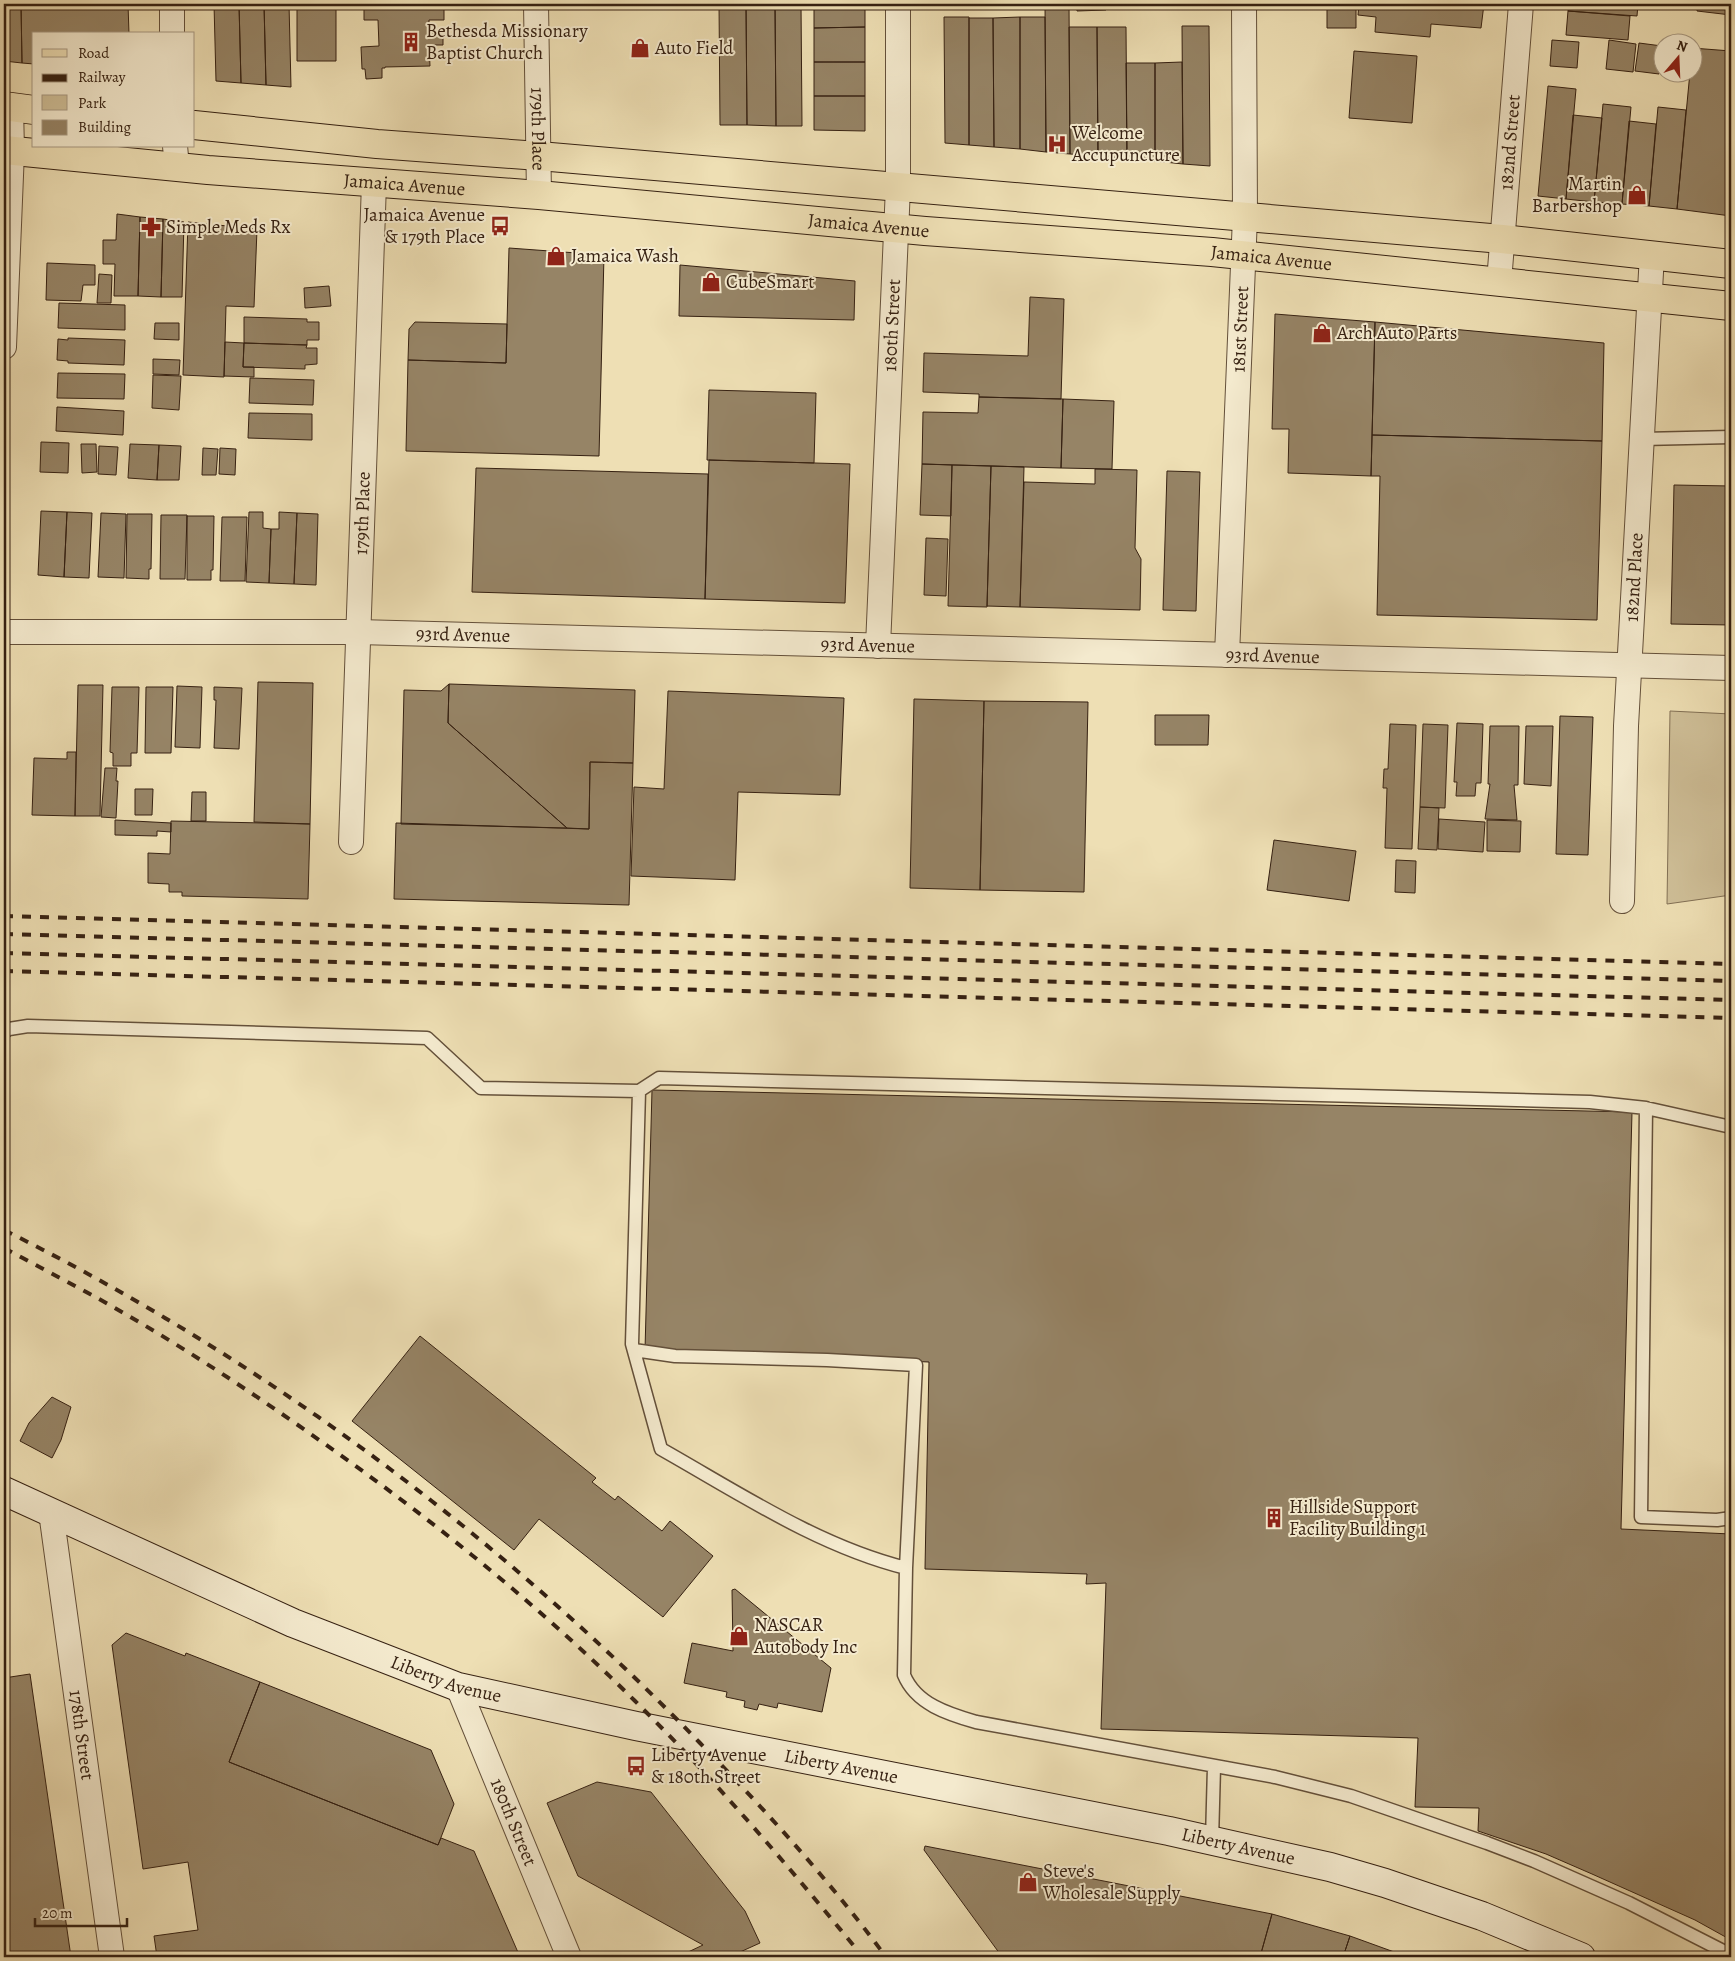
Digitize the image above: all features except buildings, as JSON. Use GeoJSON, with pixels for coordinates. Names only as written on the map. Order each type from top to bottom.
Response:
{"type":"FeatureCollection","features":[{"type":"Feature","properties":{"kind":"main road","name":"Jamaica Avenue"},"geometry":{"type":"LineString","coordinates":[[195,125],[377,144],[539,156],[1502,239],[1731,264]]}},
{"type":"Feature","properties":{"kind":"main road","name":"Jamaica Avenue"},"geometry":{"type":"LineString","coordinates":[[8,150],[176,157],[374,183],[1244,254],[1731,306]]}},
{"type":"Feature","properties":{"kind":"main road","name":"Liberty Avenue"},"geometry":{"type":"LineString","coordinates":[[4,1491],[293,1623],[458,1687],[787,1757],[1212,1840],[1330,1866],[1482,1916],[1581,1957]]}},
{"type":"Feature","properties":{"kind":"street"},"geometry":{"type":"LineString","coordinates":[[172,4],[172,32]]}},
{"type":"Feature","properties":{"kind":"street","name":"179th Place"},"geometry":{"type":"LineString","coordinates":[[536,4],[539,195]]}},
{"type":"Feature","properties":{"kind":"street","name":"180th Street"},"geometry":{"type":"LineString","coordinates":[[878,646],[898,187],[898,4]]}},
{"type":"Feature","properties":{"kind":"street","name":"181st Street"},"geometry":{"type":"LineString","coordinates":[[1228,655],[1245,217],[1244,4]]}},
{"type":"Feature","properties":{"kind":"street","name":"182nd Street"},"geometry":{"type":"LineString","coordinates":[[1499,282],[1522,4]]}},
{"type":"Feature","properties":{"kind":"street"},"geometry":{"type":"LineString","coordinates":[[4,348],[8,150],[16,108]]}},
{"type":"Feature","properties":{"kind":"street","name":"179th Place"},"geometry":{"type":"LineString","coordinates":[[351,842],[374,183]]}},
{"type":"Feature","properties":{"kind":"street","name":"182nd Place"},"geometry":{"type":"LineString","coordinates":[[1622,901],[1626,726],[1652,254]]}},
{"type":"Feature","properties":{"kind":"street","name":"93rd Avenue"},"geometry":{"type":"LineString","coordinates":[[4,632],[358,632],[1731,668]]}},
{"type":"Feature","properties":{"kind":"street","name":"178th Street"},"geometry":{"type":"LineString","coordinates":[[51,1512],[112,1957]]}},
{"type":"Feature","properties":{"kind":"street","name":"180th Street"},"geometry":{"type":"LineString","coordinates":[[458,1687],[569,1957]]}},
{"type":"Feature","properties":{"kind":"lane"},"geometry":{"type":"LineString","coordinates":[[1642,439],[1731,437]]}},
{"type":"Feature","properties":{"kind":"lane"},"geometry":{"type":"LineString","coordinates":[[4,1032],[9,1029],[28,1026],[427,1038],[481,1088],[638,1091],[659,1078],[1590,1102],[1646,1108],[1731,1127]]}},
{"type":"Feature","properties":{"kind":"lane"},"geometry":{"type":"LineString","coordinates":[[638,1091],[632,1344],[661,1448],[774,1512],[836,1543],[884,1562],[906,1568]]}},
{"type":"Feature","properties":{"kind":"lane"},"geometry":{"type":"LineString","coordinates":[[1646,1108],[1641,1517],[1717,1520],[1731,1518]]}},
{"type":"Feature","properties":{"kind":"lane"},"geometry":{"type":"LineString","coordinates":[[634,1350],[675,1356],[827,1360],[916,1365],[906,1568],[904,1675],[915,1693],[944,1712],[976,1722],[1275,1777],[1351,1796],[1486,1843],[1576,1879],[1629,1903],[1731,1955]]}},
{"type":"Feature","properties":{"kind":"lane"},"geometry":{"type":"LineString","coordinates":[[1212,1840],[1214,1767]]}},
{"type":"Feature","properties":{"kind":"green space"},"geometry":{"type":"Polygon","coordinates":[[[1670,711],[1731,714],[1731,895],[1667,904],[1670,711]]]}},
{"type":"Feature","properties":{"kind":"railway"},"geometry":{"type":"LineString","coordinates":[[4,916],[1731,964]]}},
{"type":"Feature","properties":{"kind":"railway"},"geometry":{"type":"LineString","coordinates":[[4,934],[1731,981]]}},
{"type":"Feature","properties":{"kind":"railway"},"geometry":{"type":"LineString","coordinates":[[4,953],[1731,1000]]}},
{"type":"Feature","properties":{"kind":"railway"},"geometry":{"type":"LineString","coordinates":[[4,971],[1731,1018]]}},
{"type":"Feature","properties":{"kind":"railway"},"geometry":{"type":"LineString","coordinates":[[4,1230],[100,1281],[194,1335],[285,1394],[374,1457],[460,1523],[543,1593],[623,1667],[700,1743],[797,1847],[843,1901],[886,1957]]}},
{"type":"Feature","properties":{"kind":"railway"},"geometry":{"type":"LineString","coordinates":[[4,1248],[136,1320],[243,1388],[365,1473],[490,1570],[570,1639],[675,1741],[758,1832],[863,1957]]}},
{"type":"Feature","properties":{"kind":"place","name":"Bethesda Missionary Baptist Church"},"geometry":{"type":"Point","coordinates":[411,42]}},
{"type":"Feature","properties":{"kind":"place","name":"Auto Field"},"geometry":{"type":"Point","coordinates":[640,48]}},
{"type":"Feature","properties":{"kind":"place","name":"Welcome Accupuncture"},"geometry":{"type":"Point","coordinates":[1057,144]}},
{"type":"Feature","properties":{"kind":"place","name":"Martin Barbershop"},"geometry":{"type":"Point","coordinates":[1637,195]}},
{"type":"Feature","properties":{"kind":"place","name":"Jamaica Avenue & 179th Place"},"geometry":{"type":"Point","coordinates":[500,226]}},
{"type":"Feature","properties":{"kind":"place","name":"Simple Meds Rx"},"geometry":{"type":"Point","coordinates":[151,227]}},
{"type":"Feature","properties":{"kind":"place","name":"Jamaica Wash"},"geometry":{"type":"Point","coordinates":[556,256]}},
{"type":"Feature","properties":{"kind":"place","name":"CubeSmart"},"geometry":{"type":"Point","coordinates":[711,282]}},
{"type":"Feature","properties":{"kind":"place","name":"Arch Auto Parts"},"geometry":{"type":"Point","coordinates":[1322,333]}},
{"type":"Feature","properties":{"kind":"place","name":"Hillside Support Facility Building 1"},"geometry":{"type":"Point","coordinates":[1274,1518]}},
{"type":"Feature","properties":{"kind":"place","name":"NASCAR Autobody Inc"},"geometry":{"type":"Point","coordinates":[739,1636]}},
{"type":"Feature","properties":{"kind":"place","name":"Liberty Avenue & 180th Street"},"geometry":{"type":"Point","coordinates":[636,1766]}},
{"type":"Feature","properties":{"kind":"place","name":"Steve's Wholesale Supply"},"geometry":{"type":"Point","coordinates":[1028,1882]}}]}
